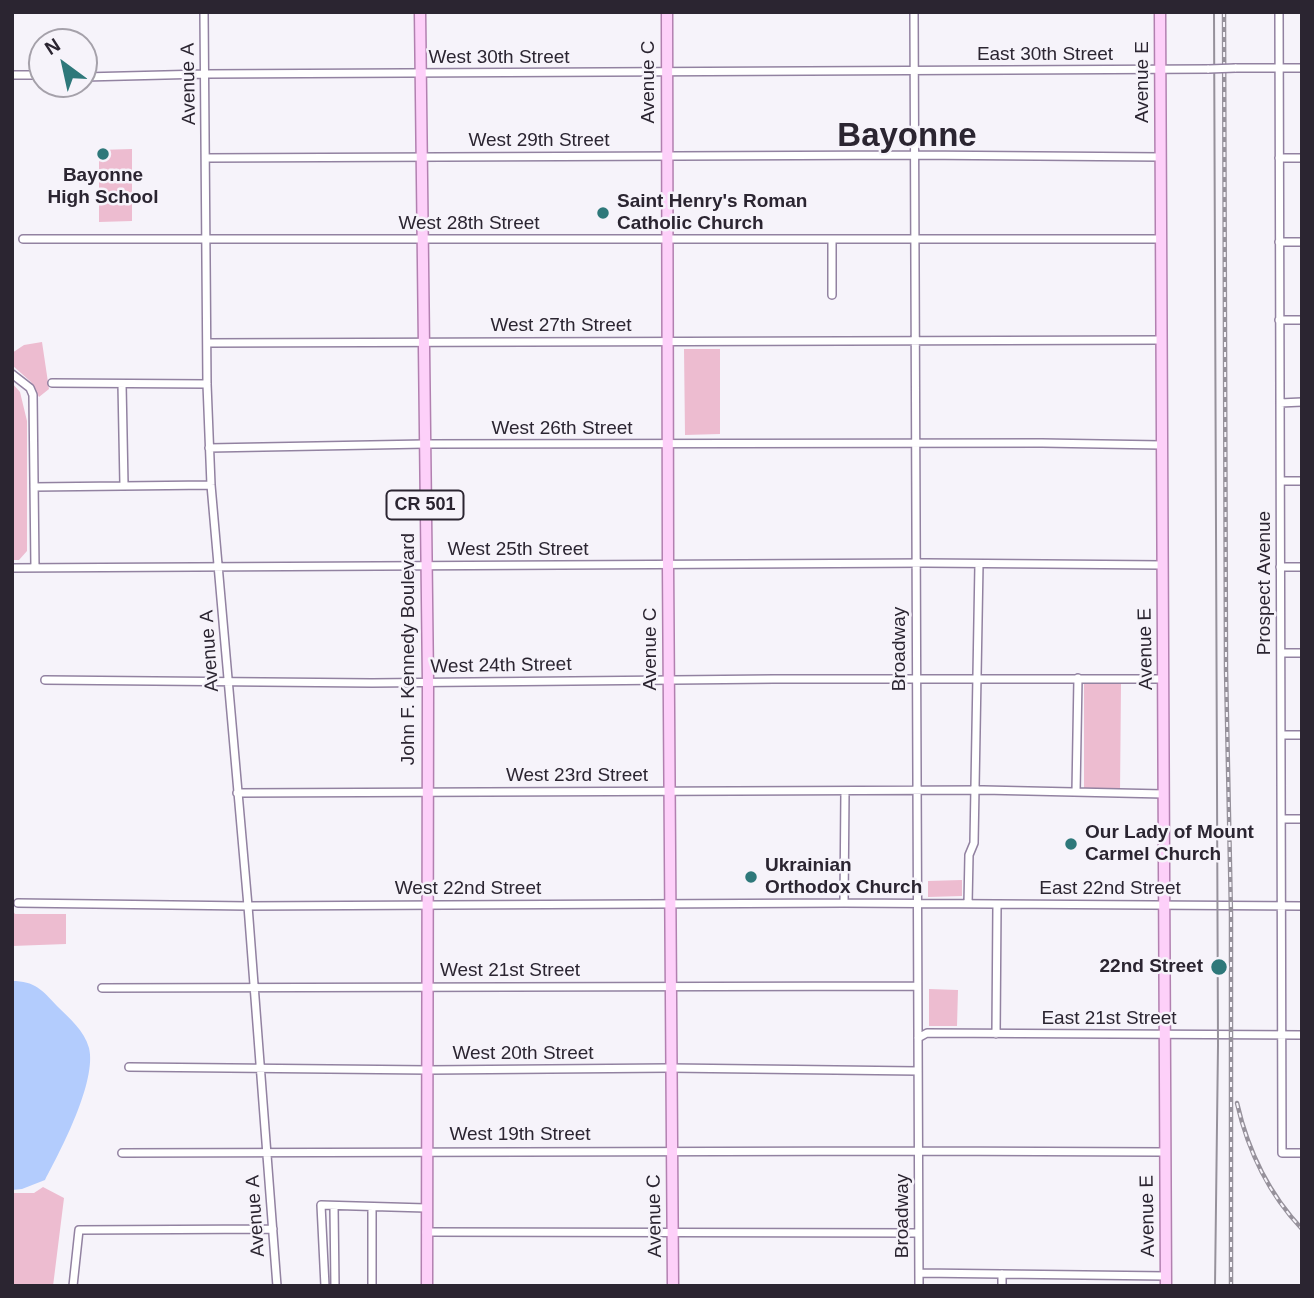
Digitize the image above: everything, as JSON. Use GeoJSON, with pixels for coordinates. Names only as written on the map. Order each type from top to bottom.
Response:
{"type":"FeatureCollection","features":[{"type":"Feature","properties":{"kind":"main road","name":"John F. Kennedy Boulevard"},"geometry":{"type":"LineString","coordinates":[[420,12],[428,683],[427,1286]]}},
{"type":"Feature","properties":{"kind":"main road","name":"Avenue C"},"geometry":{"type":"LineString","coordinates":[[667,12],[673,1286]]}},
{"type":"Feature","properties":{"kind":"main road","name":"Avenue E"},"geometry":{"type":"LineString","coordinates":[[1160,12],[1166,1281]]}},
{"type":"Feature","properties":{"kind":"street","name":"Avenue A"},"geometry":{"type":"LineString","coordinates":[[204,12],[206,384],[211,485],[248,906],[252,987],[277,1286]]}},
{"type":"Feature","properties":{"kind":"street","name":"Broadway"},"geometry":{"type":"LineString","coordinates":[[914,12],[919,1286]]}},
{"type":"Feature","properties":{"kind":"street","name":"Prospect Avenue"},"geometry":{"type":"LineString","coordinates":[[1279,12],[1282,1153],[1302,1153]]}},
{"type":"Feature","properties":{"kind":"street","name":"East 30th Street"},"geometry":{"type":"LineString","coordinates":[[914,72],[1302,68]]}},
{"type":"Feature","properties":{"kind":"street","name":"West 30th Street"},"geometry":{"type":"LineString","coordinates":[[98,77],[914,72]]}},
{"type":"Feature","properties":{"kind":"street","name":"West 29th Street"},"geometry":{"type":"LineString","coordinates":[[206,158],[914,155],[1160,157]]}},
{"type":"Feature","properties":{"kind":"street"},"geometry":{"type":"LineString","coordinates":[[1279,158],[1302,158]]}},
{"type":"Feature","properties":{"kind":"street","name":"West 28th Street"},"geometry":{"type":"LineString","coordinates":[[23,239],[1160,239]]}},
{"type":"Feature","properties":{"kind":"street"},"geometry":{"type":"LineString","coordinates":[[832,239],[832,295]]}},
{"type":"Feature","properties":{"kind":"street"},"geometry":{"type":"LineString","coordinates":[[1279,243],[1302,242]]}},
{"type":"Feature","properties":{"kind":"street"},"geometry":{"type":"LineString","coordinates":[[1279,320],[1302,320]]}},
{"type":"Feature","properties":{"kind":"street","name":"West 27th Street"},"geometry":{"type":"LineString","coordinates":[[206,343],[1161,340]]}},
{"type":"Feature","properties":{"kind":"street"},"geometry":{"type":"LineString","coordinates":[[12,374],[30,388],[33,395],[35,568]]}},
{"type":"Feature","properties":{"kind":"street"},"geometry":{"type":"LineString","coordinates":[[52,383],[206,384]]}},
{"type":"Feature","properties":{"kind":"street"},"geometry":{"type":"LineString","coordinates":[[122,384],[124,485]]}},
{"type":"Feature","properties":{"kind":"street"},"geometry":{"type":"LineString","coordinates":[[1280,402],[1302,402]]}},
{"type":"Feature","properties":{"kind":"street","name":"West 26th Street"},"geometry":{"type":"LineString","coordinates":[[209,448],[425,444],[1161,445]]}},
{"type":"Feature","properties":{"kind":"street"},"geometry":{"type":"LineString","coordinates":[[1281,481],[1302,481]]}},
{"type":"Feature","properties":{"kind":"street"},"geometry":{"type":"LineString","coordinates":[[34,487],[211,485]]}},
{"type":"Feature","properties":{"kind":"street"},"geometry":{"type":"LineString","coordinates":[[968,904],[969,855],[974,843],[979,564]]}},
{"type":"Feature","properties":{"kind":"street","name":"West 25th Street"},"geometry":{"type":"LineString","coordinates":[[16,568],[1162,565]]}},
{"type":"Feature","properties":{"kind":"street"},"geometry":{"type":"LineString","coordinates":[[1280,567],[1302,567]]}},
{"type":"Feature","properties":{"kind":"street"},"geometry":{"type":"LineString","coordinates":[[1282,653],[1302,653]]}},
{"type":"Feature","properties":{"kind":"street"},"geometry":{"type":"LineString","coordinates":[[1076,792],[1078,678]]}},
{"type":"Feature","properties":{"kind":"street","name":"West 24th Street"},"geometry":{"type":"LineString","coordinates":[[45,680],[428,683],[669,679],[1164,679]]}},
{"type":"Feature","properties":{"kind":"street"},"geometry":{"type":"LineString","coordinates":[[1281,735],[1302,735]]}},
{"type":"Feature","properties":{"kind":"street","name":"West 23rd Street"},"geometry":{"type":"LineString","coordinates":[[237,793],[975,790],[1164,794]]}},
{"type":"Feature","properties":{"kind":"street"},"geometry":{"type":"LineString","coordinates":[[845,791],[845,903]]}},
{"type":"Feature","properties":{"kind":"street"},"geometry":{"type":"LineString","coordinates":[[1282,819],[1302,819]]}},
{"type":"Feature","properties":{"kind":"street","name":"West 22nd Street"},"geometry":{"type":"LineString","coordinates":[[18,903],[248,906],[918,904]]}},
{"type":"Feature","properties":{"kind":"street","name":"East 22nd Street"},"geometry":{"type":"LineString","coordinates":[[918,904],[1302,906]]}},
{"type":"Feature","properties":{"kind":"street"},"geometry":{"type":"LineString","coordinates":[[996,1034],[997,905]]}},
{"type":"Feature","properties":{"kind":"street","name":"West 21st Street"},"geometry":{"type":"LineString","coordinates":[[102,988],[918,986]]}},
{"type":"Feature","properties":{"kind":"street","name":"East 21st Street"},"geometry":{"type":"LineString","coordinates":[[918,1038],[927,1033],[1302,1035]]}},
{"type":"Feature","properties":{"kind":"street","name":"West 20th Street"},"geometry":{"type":"LineString","coordinates":[[129,1067],[918,1071]]}},
{"type":"Feature","properties":{"kind":"street","name":"West 19th Street"},"geometry":{"type":"LineString","coordinates":[[121,1153],[918,1150],[1164,1152]]}},
{"type":"Feature","properties":{"kind":"street"},"geometry":{"type":"LineString","coordinates":[[325,1286],[321,1205],[426,1208]]}},
{"type":"Feature","properties":{"kind":"street"},"geometry":{"type":"LineString","coordinates":[[334,1207],[335,1286]]}},
{"type":"Feature","properties":{"kind":"street"},"geometry":{"type":"LineString","coordinates":[[372,1207],[372,1286]]}},
{"type":"Feature","properties":{"kind":"street"},"geometry":{"type":"LineString","coordinates":[[73,1286],[79,1230],[273,1229]]}},
{"type":"Feature","properties":{"kind":"street"},"geometry":{"type":"LineString","coordinates":[[426,1232],[918,1233]]}},
{"type":"Feature","properties":{"kind":"street"},"geometry":{"type":"LineString","coordinates":[[919,1273],[1081,1276],[1166,1281]]}},
{"type":"Feature","properties":{"kind":"street"},"geometry":{"type":"LineString","coordinates":[[1002,1274],[1002,1286]]}},
{"type":"Feature","properties":{"kind":"street"},"geometry":{"type":"LineString","coordinates":[[1081,1276],[1081,1286]]}},
{"type":"Feature","properties":{"kind":"shaded area"},"geometry":{"type":"Polygon","coordinates":[[[132,149],[132,221],[99,222],[99,150],[132,149]]]}},
{"type":"Feature","properties":{"kind":"shaded area"},"geometry":{"type":"Polygon","coordinates":[[[42,342],[49,389],[39,397],[31,382],[12,365],[12,353],[24,345],[42,342]]]}},
{"type":"Feature","properties":{"kind":"shaded area"},"geometry":{"type":"Polygon","coordinates":[[[684,349],[720,349],[720,434],[685,435],[684,349]]]}},
{"type":"Feature","properties":{"kind":"shaded area"},"geometry":{"type":"Polygon","coordinates":[[[12,383],[20,392],[27,421],[27,551],[19,560],[12,560],[12,383]]]}},
{"type":"Feature","properties":{"kind":"shaded area"},"geometry":{"type":"Polygon","coordinates":[[[1084,684],[1121,684],[1120,792],[1084,791],[1084,684]]]}},
{"type":"Feature","properties":{"kind":"shaded area"},"geometry":{"type":"Polygon","coordinates":[[[962,880],[962,896],[928,897],[928,881],[962,880]]]}},
{"type":"Feature","properties":{"kind":"shaded area"},"geometry":{"type":"Polygon","coordinates":[[[12,910],[15,914],[66,914],[66,944],[12,946],[12,910]]]}},
{"type":"Feature","properties":{"kind":"shaded area"},"geometry":{"type":"Polygon","coordinates":[[[929,989],[958,990],[957,1026],[929,1026],[929,989]]]}},
{"type":"Feature","properties":{"kind":"shaded area"},"geometry":{"type":"Polygon","coordinates":[[[43,1187],[64,1198],[53,1286],[12,1286],[12,1193],[34,1193],[43,1187]]]}},
{"type":"Feature","properties":{"kind":"water"},"geometry":{"type":"Polygon","coordinates":[[[12,981],[38,987],[72,1020],[87,1042],[90,1062],[88,1078],[76,1115],[45,1180],[12,1190],[12,981]]]}},
{"type":"Feature","properties":{"kind":"tram line"},"geometry":{"type":"LineString","coordinates":[[1214,12],[1218,1045],[1215,1286]]}},
{"type":"Feature","properties":{"kind":"railway"},"geometry":{"type":"LineString","coordinates":[[1224,12],[1231,1286]]}},
{"type":"Feature","properties":{"kind":"railway"},"geometry":{"type":"LineString","coordinates":[[1237,1103],[1253,1154],[1269,1186],[1302,1229]]}},
{"type":"Feature","properties":{"kind":"place","name":"Bayonne High School"},"geometry":{"type":"Point","coordinates":[103,154]}},
{"type":"Feature","properties":{"kind":"place","name":"Saint Henry's Roman Catholic Church"},"geometry":{"type":"Point","coordinates":[603,213]}},
{"type":"Feature","properties":{"kind":"place","name":"Our Lady of Mount Carmel Church"},"geometry":{"type":"Point","coordinates":[1071,844]}},
{"type":"Feature","properties":{"kind":"place","name":"Ukrainian Orthodox Church"},"geometry":{"type":"Point","coordinates":[751,877]}},
{"type":"Feature","properties":{"kind":"place","name":"22nd Street"},"geometry":{"type":"Point","coordinates":[1219,967]}},
{"type":"Feature","properties":{"kind":"district","name":"Bayonne"},"geometry":{"type":"Point","coordinates":[907,137]}}]}
